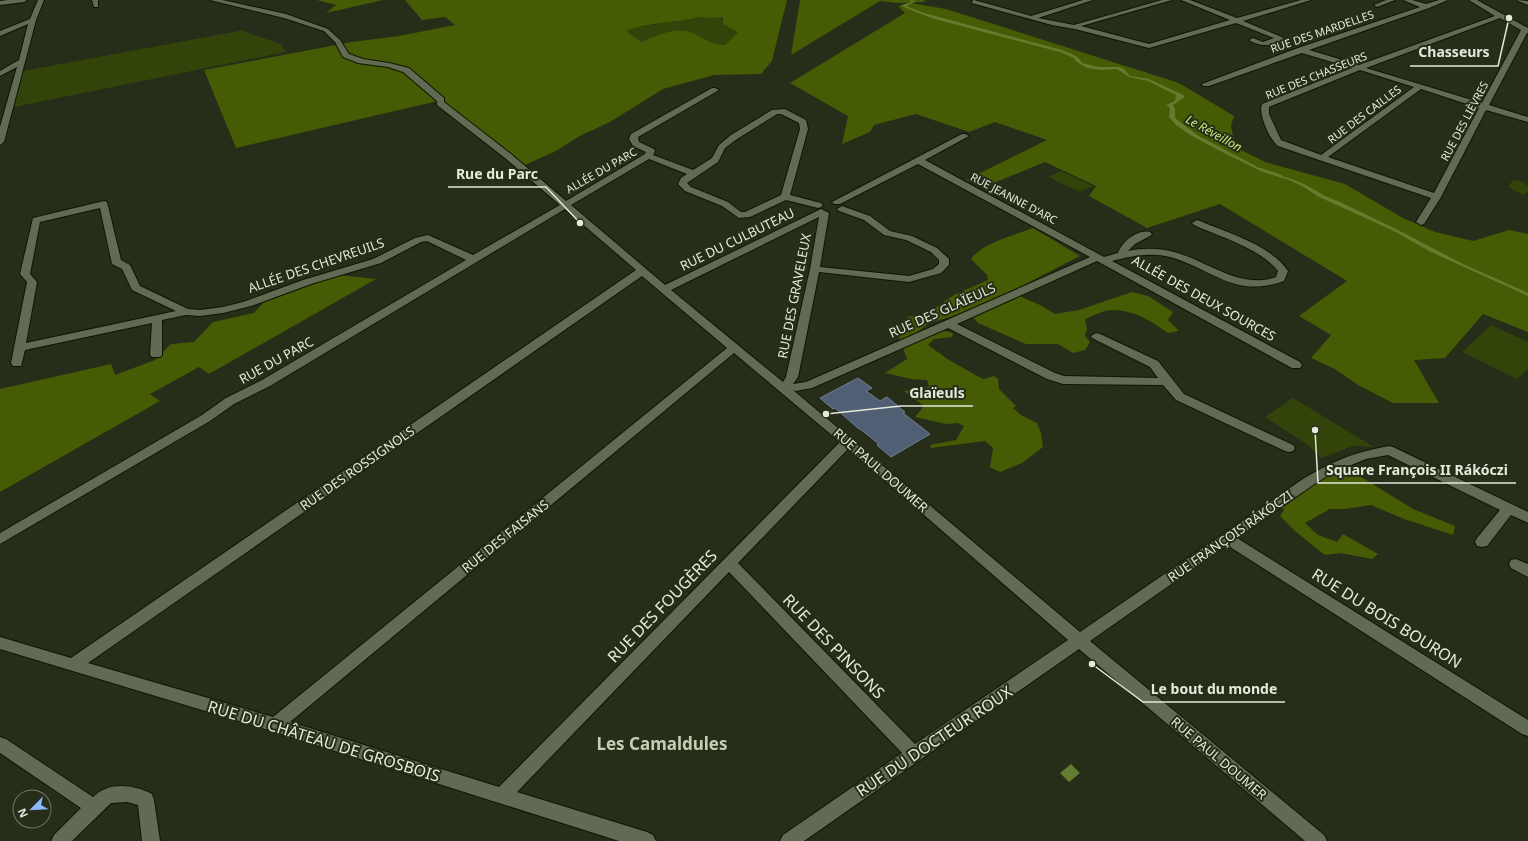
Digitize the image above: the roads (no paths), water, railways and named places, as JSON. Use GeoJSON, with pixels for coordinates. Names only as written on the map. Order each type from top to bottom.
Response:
{"type":"FeatureCollection","features":[{"type":"Feature","properties":{"kind":"street"},"geometry":{"type":"LineString","coordinates":[[0,3],[24,0]]}},
{"type":"Feature","properties":{"kind":"street"},"geometry":{"type":"LineString","coordinates":[[0,142],[33,20],[41,0]]}},
{"type":"Feature","properties":{"kind":"street","name":"RUE PAUL DOUMER"},"geometry":{"type":"LineString","coordinates":[[213,0],[286,16],[326,30],[338,41],[346,55],[406,70],[441,100],[440,103],[508,156],[642,271],[735,347],[789,388],[848,442],[1080,641],[1318,841]]}},
{"type":"Feature","properties":{"kind":"street"},"geometry":{"type":"LineString","coordinates":[[971,1],[982,0]]}},
{"type":"Feature","properties":{"kind":"street"},"geometry":{"type":"LineString","coordinates":[[1031,18],[1053,10],[1090,0]]}},
{"type":"Feature","properties":{"kind":"street"},"geometry":{"type":"LineString","coordinates":[[1075,27],[1169,0]]}},
{"type":"Feature","properties":{"kind":"street"},"geometry":{"type":"LineString","coordinates":[[1184,0],[1281,38],[1263,44],[1253,40]]}},
{"type":"Feature","properties":{"kind":"street"},"geometry":{"type":"LineString","coordinates":[[971,1],[1031,18],[1154,46],[1308,0]]}},
{"type":"Feature","properties":{"kind":"street"},"geometry":{"type":"LineString","coordinates":[[1377,5],[1392,0]]}},
{"type":"Feature","properties":{"kind":"street"},"geometry":{"type":"LineString","coordinates":[[1406,0],[1427,6]]}},
{"type":"Feature","properties":{"kind":"street","name":"RUE DES MARDELLES"},"geometry":{"type":"LineString","coordinates":[[1206,84],[1445,0]]}},
{"type":"Feature","properties":{"kind":"street"},"geometry":{"type":"LineString","coordinates":[[1472,0],[1500,16],[1528,28]]}},
{"type":"Feature","properties":{"kind":"street"},"geometry":{"type":"LineString","coordinates":[[1520,0],[1528,3]]}},
{"type":"Feature","properties":{"kind":"street","name":"RUE DES CHASSEURS"},"geometry":{"type":"LineString","coordinates":[[1436,197],[1277,141],[1264,114],[1265,106],[1359,68],[1500,16]]}},
{"type":"Feature","properties":{"kind":"street"},"geometry":{"type":"LineString","coordinates":[[0,34],[33,20]]}},
{"type":"Feature","properties":{"kind":"street","name":"RUE DES LIÈVRES"},"geometry":{"type":"LineString","coordinates":[[1421,222],[1436,197],[1524,31],[1528,28]]}},
{"type":"Feature","properties":{"kind":"street"},"geometry":{"type":"LineString","coordinates":[[1301,50],[1528,120]]}},
{"type":"Feature","properties":{"kind":"street"},"geometry":{"type":"LineString","coordinates":[[0,74],[23,60]]}},
{"type":"Feature","properties":{"kind":"street","name":"RUE DES CAILLES"},"geometry":{"type":"LineString","coordinates":[[1322,158],[1419,87]]}},
{"type":"Feature","properties":{"kind":"street"},"geometry":{"type":"LineString","coordinates":[[693,174],[648,156],[651,151],[646,147],[636,144],[633,139],[634,136],[715,90]]}},
{"type":"Feature","properties":{"kind":"street"},"geometry":{"type":"LineString","coordinates":[[785,197],[804,128],[803,122],[782,111],[775,112],[734,137],[722,147],[715,160],[684,180],[682,184],[688,189],[725,204],[739,215],[747,215],[785,197],[833,214],[840,206],[918,160],[965,136]]}},
{"type":"Feature","properties":{"kind":"street","name":"ALLÉE DU PARC"},"geometry":{"type":"LineString","coordinates":[[566,206],[568,203],[648,156]]}},
{"type":"Feature","properties":{"kind":"street","name":"RUE JEANNE D'ARC"},"geometry":{"type":"LineString","coordinates":[[918,160],[1102,259]]}},
{"type":"Feature","properties":{"kind":"street","name":"ALLÉE DES CHEVREUILS"},"geometry":{"type":"LineString","coordinates":[[17,363],[32,282],[25,274],[36,220],[104,204],[116,262],[126,267],[136,288],[186,312]]}},
{"type":"Feature","properties":{"kind":"street","name":"RUE DU PARC"},"geometry":{"type":"LineString","coordinates":[[0,539],[206,418],[230,401],[266,383],[473,259],[566,206]]}},
{"type":"Feature","properties":{"kind":"street"},"geometry":{"type":"LineString","coordinates":[[815,269],[909,279],[937,271],[944,265],[944,259],[934,250],[909,238],[887,233],[867,218],[840,206]]}},
{"type":"Feature","properties":{"kind":"street","name":"RUE DES GRAVELEUX"},"geometry":{"type":"LineString","coordinates":[[789,388],[815,269],[821,210]]}},
{"type":"Feature","properties":{"kind":"street","name":"RUE DU CULBUTEAU"},"geometry":{"type":"LineString","coordinates":[[664,289],[821,210]]}},
{"type":"Feature","properties":{"kind":"street","name":"RUE DES GLAÏEULS"},"geometry":{"type":"LineString","coordinates":[[789,388],[808,385],[947,323],[1102,259],[1129,252],[1147,251],[1170,254],[1191,260],[1244,284],[1269,284],[1280,279],[1283,271],[1280,265],[1268,256],[1197,223]]}},
{"type":"Feature","properties":{"kind":"street"},"geometry":{"type":"LineString","coordinates":[[1122,255],[1124,248],[1136,238],[1147,234]]}},
{"type":"Feature","properties":{"kind":"street","name":"ALLÉE DES CHEVREUILS"},"geometry":{"type":"LineString","coordinates":[[20,348],[186,312],[200,313],[223,310],[247,304],[300,284],[377,261],[418,240],[428,238],[473,259]]}},
{"type":"Feature","properties":{"kind":"street","name":"ALLÉE DES DEUX SOURCES"},"geometry":{"type":"LineString","coordinates":[[1102,259],[1296,365]]}},
{"type":"Feature","properties":{"kind":"street","name":"RUE DES ROSSIGNOLS"},"geometry":{"type":"LineString","coordinates":[[72,665],[642,271]]}},
{"type":"Feature","properties":{"kind":"street"},"geometry":{"type":"LineString","coordinates":[[156,355],[157,318]]}},
{"type":"Feature","properties":{"kind":"street"},"geometry":{"type":"LineString","coordinates":[[947,323],[1051,376],[1063,380],[1144,382],[1166,381]]}},
{"type":"Feature","properties":{"kind":"street"},"geometry":{"type":"LineString","coordinates":[[1096,336],[1154,364],[1180,397],[1289,448]]}},
{"type":"Feature","properties":{"kind":"street","name":"RUE DES FAISANS"},"geometry":{"type":"LineString","coordinates":[[275,725],[735,347]]}},
{"type":"Feature","properties":{"kind":"street","name":"RUE DES FOUGÈRES"},"geometry":{"type":"LineString","coordinates":[[502,796],[848,442]]}},
{"type":"Feature","properties":{"kind":"street","name":"RUE FRANÇOIS RÁKÓCZI"},"geometry":{"type":"LineString","coordinates":[[1080,641],[1308,482],[1330,469],[1363,455],[1389,450],[1508,508]]}},
{"type":"Feature","properties":{"kind":"street"},"geometry":{"type":"LineString","coordinates":[[1482,542],[1508,508],[1528,518]]}},
{"type":"Feature","properties":{"kind":"street","name":"RUE DU BOIS BOURON"},"geometry":{"type":"LineString","coordinates":[[1228,538],[1528,729]]}},
{"type":"Feature","properties":{"kind":"street","name":"RUE DES PINSONS"},"geometry":{"type":"LineString","coordinates":[[729,563],[914,754]]}},
{"type":"Feature","properties":{"kind":"street","name":"RUE DU DOCTEUR ROUX"},"geometry":{"type":"LineString","coordinates":[[789,841],[1080,641]]}},
{"type":"Feature","properties":{"kind":"street","name":"RUE DU CHÂTEAU DE GROSBOIS"},"geometry":{"type":"LineString","coordinates":[[0,643],[275,725],[647,841]]}},
{"type":"Feature","properties":{"kind":"street"},"geometry":{"type":"LineString","coordinates":[[0,744],[94,807]]}},
{"type":"Feature","properties":{"kind":"street"},"geometry":{"type":"LineString","coordinates":[[60,841],[107,796],[124,794],[140,796],[146,800],[151,841]]}},
{"type":"Feature","properties":{"kind":"waterway","name":"Le Réveillon"},"geometry":{"type":"LineString","coordinates":[[1260,169],[1281,176]]}},
{"type":"Feature","properties":{"kind":"place","name":"Chasseurs"},"geometry":{"type":"Point","coordinates":[1509,18]}},
{"type":"Feature","properties":{"kind":"place","name":"Rue du Parc"},"geometry":{"type":"Point","coordinates":[580,223]}},
{"type":"Feature","properties":{"kind":"place","name":"Glaïeuls"},"geometry":{"type":"Point","coordinates":[826,414]}},
{"type":"Feature","properties":{"kind":"place","name":"Square François II Rákóczi"},"geometry":{"type":"Point","coordinates":[1315,430]}},
{"type":"Feature","properties":{"kind":"place","name":"Le bout du monde"},"geometry":{"type":"Point","coordinates":[1092,664]}},
{"type":"Feature","properties":{"kind":"district","name":"Les Camaldules"},"geometry":{"type":"Point","coordinates":[662,743]}}]}
